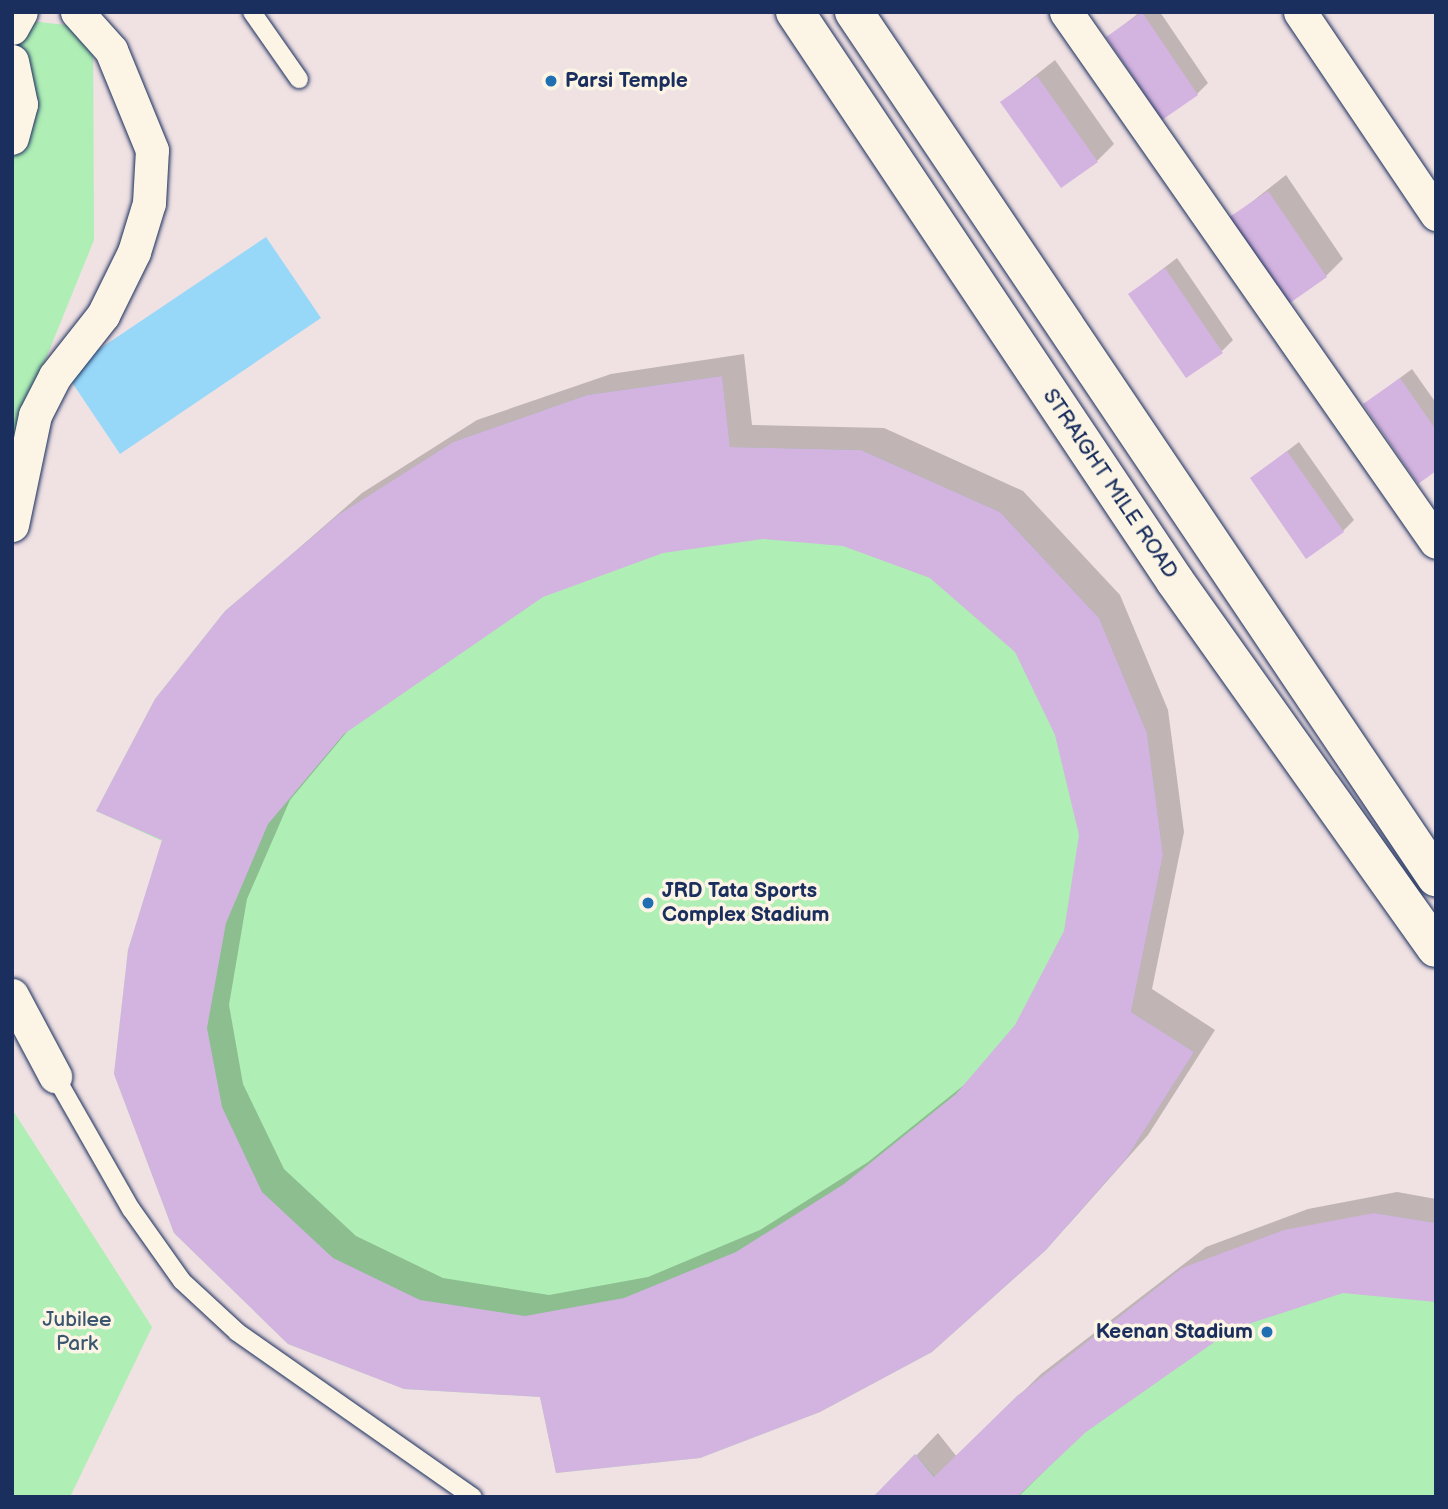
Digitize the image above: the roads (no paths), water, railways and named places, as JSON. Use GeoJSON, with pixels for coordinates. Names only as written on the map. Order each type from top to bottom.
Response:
{"type":"FeatureCollection","features":[{"type":"Feature","properties":{"kind":"street"},"geometry":{"type":"LineString","coordinates":[[12,28],[21,12]]}},
{"type":"Feature","properties":{"kind":"street"},"geometry":{"type":"LineString","coordinates":[[12,525],[35,415],[55,376],[103,315],[134,252],[149,204],[152,150],[111,50],[77,12]]}},
{"type":"Feature","properties":{"kind":"street","name":"STRAIGHT MILE ROAD"},"geometry":{"type":"LineString","coordinates":[[795,12],[1175,581],[1436,948]]}},
{"type":"Feature","properties":{"kind":"street"},"geometry":{"type":"LineString","coordinates":[[854,12],[1436,877]]}},
{"type":"Feature","properties":{"kind":"street"},"geometry":{"type":"LineString","coordinates":[[1066,12],[1436,542]]}},
{"type":"Feature","properties":{"kind":"street"},"geometry":{"type":"LineString","coordinates":[[1300,12],[1436,214]]}},
{"type":"Feature","properties":{"kind":"street"},"geometry":{"type":"LineString","coordinates":[[12,61],[21,104],[12,138]]}},
{"type":"Feature","properties":{"kind":"street"},"geometry":{"type":"LineString","coordinates":[[12,995],[55,1076]]}},
{"type":"Feature","properties":{"kind":"lane"},"geometry":{"type":"LineString","coordinates":[[252,12],[299,79]]}},
{"type":"Feature","properties":{"kind":"lane"},"geometry":{"type":"LineString","coordinates":[[55,1076],[131,1209],[182,1281],[237,1332],[473,1497]]}},
{"type":"Feature","properties":{"kind":"water"},"geometry":{"type":"Polygon","coordinates":[[[266,237],[321,318],[120,454],[65,372],[266,237]]]}},
{"type":"Feature","properties":{"kind":"place","name":"Parsi Temple"},"geometry":{"type":"Point","coordinates":[551,81]}},
{"type":"Feature","properties":{"kind":"place","name":"JRD Tata Sports Complex Stadium"},"geometry":{"type":"Point","coordinates":[648,903]}},
{"type":"Feature","properties":{"kind":"place","name":"Keenan Stadium"},"geometry":{"type":"Point","coordinates":[1267,1332]}},
{"type":"Feature","properties":{"kind":"park label","name":"Jubilee Park"},"geometry":{"type":"Point","coordinates":[77,1332]}}]}
